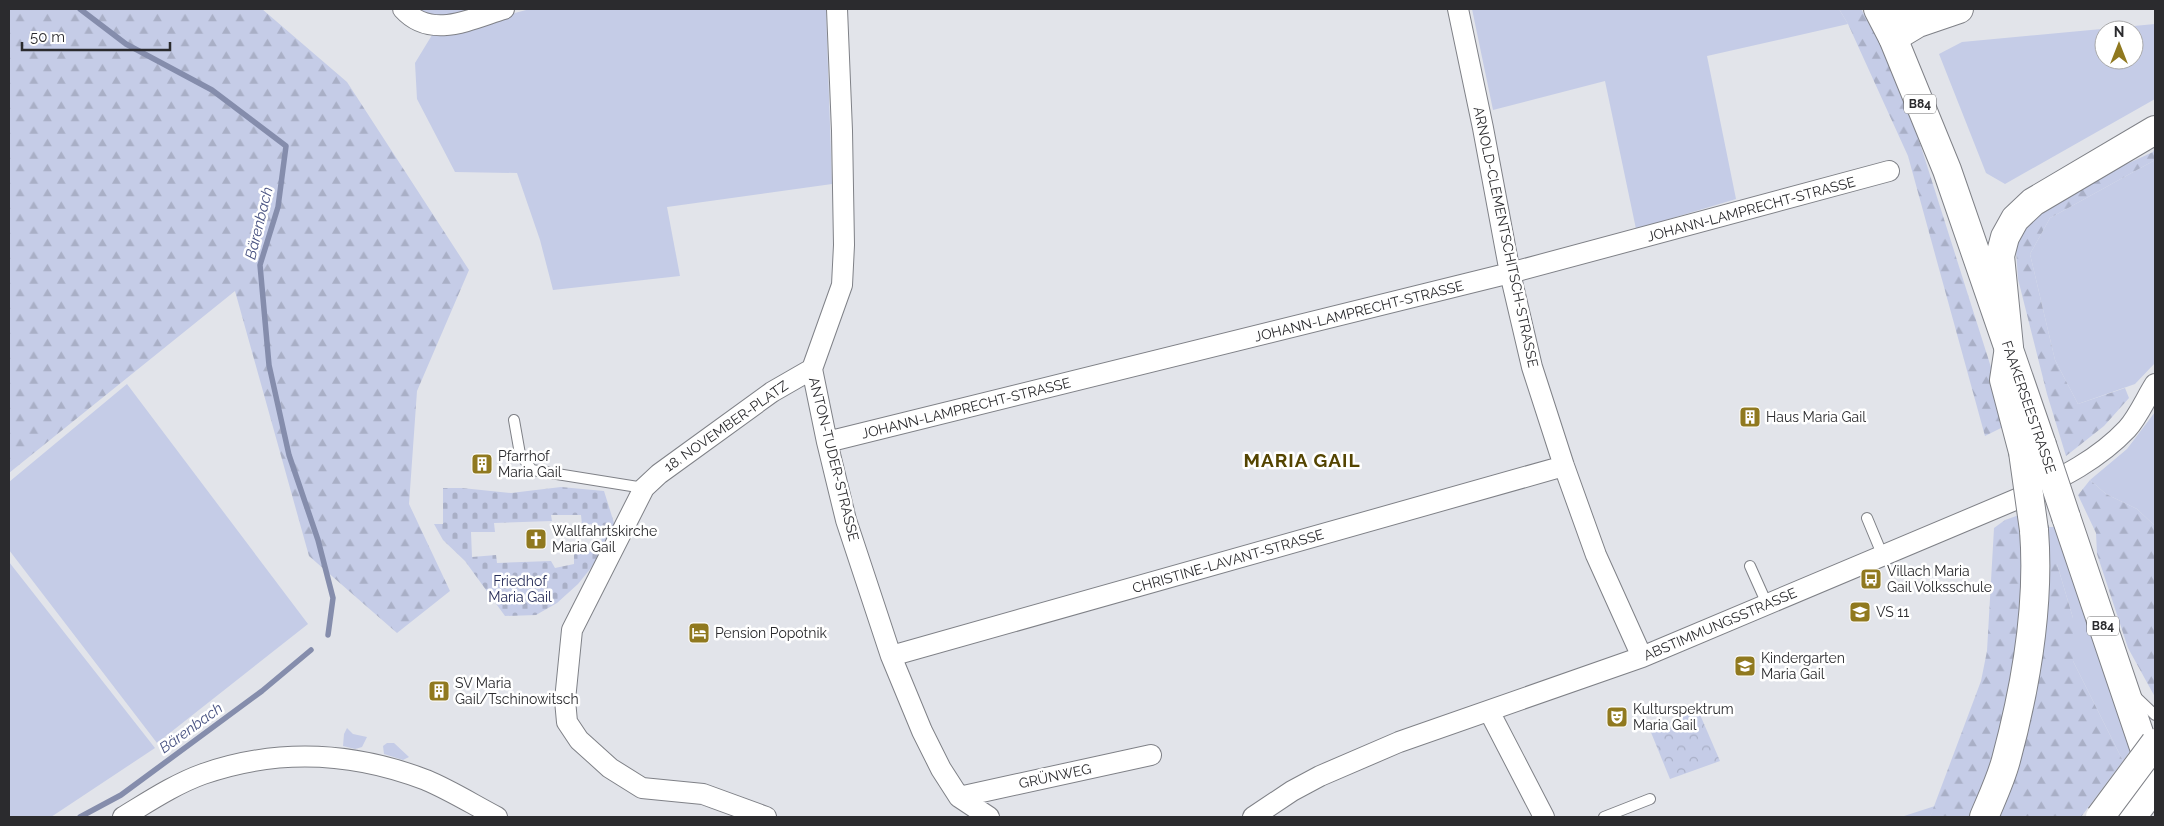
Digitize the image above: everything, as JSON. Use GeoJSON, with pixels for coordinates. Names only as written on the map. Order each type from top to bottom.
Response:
{"type":"FeatureCollection","features":[{"type":"Feature","properties":{"kind":"main road","name":"B84"},"geometry":{"type":"LineString","coordinates":[[1878,9],[1893,38]]}},
{"type":"Feature","properties":{"kind":"main road"},"geometry":{"type":"LineString","coordinates":[[1900,9],[1912,12],[1949,9]]}},
{"type":"Feature","properties":{"kind":"main road"},"geometry":{"type":"LineString","coordinates":[[1893,38],[1918,23],[1959,9]]}},
{"type":"Feature","properties":{"kind":"main road","name":"FAAKERSEESTRASSE"},"geometry":{"type":"LineString","coordinates":[[1893,38],[1947,170],[2009,348]]}},
{"type":"Feature","properties":{"kind":"main road"},"geometry":{"type":"LineString","coordinates":[[1984,817],[2006,762],[2028,664],[2037,562],[2034,530],[2033,449],[2004,380],[2009,348],[2000,256],[2005,237],[2015,219],[2033,202],[2155,130]]}},
{"type":"Feature","properties":{"kind":"main road","name":"FAAKERSEESTRASSE"},"geometry":{"type":"LineString","coordinates":[[2033,449],[2066,517],[2155,780]]}},
{"type":"Feature","properties":{"kind":"main road"},"geometry":{"type":"LineString","coordinates":[[2100,817],[2155,743]]}},
{"type":"Feature","properties":{"kind":"main road"},"geometry":{"type":"LineString","coordinates":[[2132,817],[2155,786]]}},
{"type":"Feature","properties":{"kind":"street"},"geometry":{"type":"LineString","coordinates":[[403,9],[419,22],[431,26],[445,26],[504,9]]}},
{"type":"Feature","properties":{"kind":"street","name":"ANTON-TUDER-STRASSE"},"geometry":{"type":"LineString","coordinates":[[837,9],[842,131],[844,244],[842,285],[812,369],[846,520],[891,656],[922,731],[941,769],[959,797],[989,817]]}},
{"type":"Feature","properties":{"kind":"street","name":"ARNOLD-CLEMENTSCHITSCH-STRASSE"},"geometry":{"type":"LineString","coordinates":[[1458,9],[1483,128],[1510,273],[1532,367],[1564,466],[1596,555],[1642,657]]}},
{"type":"Feature","properties":{"kind":"street","name":"JOHANN-LAMPRECHT-STRASSE"},"geometry":{"type":"LineString","coordinates":[[827,442],[1510,273],[1889,171]]}},
{"type":"Feature","properties":{"kind":"street","name":"18. NOVEMBER-PLATZ"},"geometry":{"type":"LineString","coordinates":[[766,817],[704,794],[642,788],[610,768],[579,740],[566,722],[565,700],[572,630],[644,488],[659,474],[772,392],[812,369]]}},
{"type":"Feature","properties":{"kind":"street","name":"ABSTIMMUNGSSTRASSE"},"geometry":{"type":"LineString","coordinates":[[1253,817],[1292,791],[1320,776],[1399,742],[1642,657],[1882,554],[2017,499],[2069,473],[2098,455],[2128,428],[2155,384]]}},
{"type":"Feature","properties":{"kind":"street","name":"CHRISTINE-LAVANT-STRASSE"},"geometry":{"type":"LineString","coordinates":[[891,656],[1564,466]]}},
{"type":"Feature","properties":{"kind":"street"},"geometry":{"type":"LineString","coordinates":[[1490,711],[1544,817]]}},
{"type":"Feature","properties":{"kind":"street"},"geometry":{"type":"LineString","coordinates":[[123,817],[202,774],[244,764],[302,755],[372,763],[427,780],[497,817]]}},
{"type":"Feature","properties":{"kind":"street","name":"GRÜNWEG"},"geometry":{"type":"LineString","coordinates":[[959,797],[1151,755]]}},
{"type":"Feature","properties":{"kind":"lane"},"geometry":{"type":"LineString","coordinates":[[514,420],[520,454],[532,470],[644,488]]}},
{"type":"Feature","properties":{"kind":"lane"},"geometry":{"type":"LineString","coordinates":[[1867,518],[1882,554]]}},
{"type":"Feature","properties":{"kind":"lane"},"geometry":{"type":"LineString","coordinates":[[1750,566],[1767,604]]}},
{"type":"Feature","properties":{"kind":"lane"},"geometry":{"type":"LineString","coordinates":[[2121,683],[2155,715]]}},
{"type":"Feature","properties":{"kind":"lane"},"geometry":{"type":"LineString","coordinates":[[1604,817],[1650,799]]}},
{"type":"Feature","properties":{"kind":"green space"},"geometry":{"type":"Polygon","coordinates":[[[9,9],[262,9],[347,82],[469,270],[417,391],[409,504],[450,591],[397,633],[309,556],[235,291],[9,473],[9,9]]]}},
{"type":"Feature","properties":{"kind":"green space"},"geometry":{"type":"Polygon","coordinates":[[[416,9],[478,9],[455,15],[439,16],[416,9]]]}},
{"type":"Feature","properties":{"kind":"green space"},"geometry":{"type":"Polygon","coordinates":[[[530,9],[826,9],[832,184],[667,207],[680,276],[553,290],[540,240],[517,173],[455,172],[417,99],[415,63],[432,35],[530,9]]]}},
{"type":"Feature","properties":{"kind":"green space"},"geometry":{"type":"Polygon","coordinates":[[[1472,9],[1839,9],[1848,24],[1707,56],[1736,199],[1636,229],[1605,81],[1493,110],[1472,9]]]}},
{"type":"Feature","properties":{"kind":"green space"},"geometry":{"type":"Polygon","coordinates":[[[1839,9],[1861,9],[1883,48],[1910,112],[2009,424],[1985,436],[1908,156],[1848,24],[1839,9]]]}},
{"type":"Feature","properties":{"kind":"green space"},"geometry":{"type":"Polygon","coordinates":[[[2155,24],[2155,99],[2005,184],[1986,173],[1939,54],[1962,42],[2094,30],[2094,70],[2144,70],[2144,25],[2155,24]]]}},
{"type":"Feature","properties":{"kind":"green space"},"geometry":{"type":"Polygon","coordinates":[[[2155,147],[2155,160],[2050,218],[2030,254],[2055,360],[2078,404],[2125,388],[2129,398],[2104,426],[2066,456],[2047,394],[2018,279],[2015,236],[2032,215],[2107,173],[2153,152],[2155,147]]]}},
{"type":"Feature","properties":{"kind":"green space"},"geometry":{"type":"Polygon","coordinates":[[[2155,160],[2155,363],[2135,384],[2078,404],[2055,360],[2030,254],[2050,218],[2155,160]]]}},
{"type":"Feature","properties":{"kind":"green space"},"geometry":{"type":"Polygon","coordinates":[[[127,384],[308,624],[157,743],[9,550],[9,482],[127,384]]]}},
{"type":"Feature","properties":{"kind":"green space"},"geometry":{"type":"Polygon","coordinates":[[[2155,412],[2155,526],[2137,509],[2106,494],[2090,480],[2127,449],[2155,412]]]}},
{"type":"Feature","properties":{"kind":"green space"},"geometry":{"type":"Polygon","coordinates":[[[2090,480],[2106,494],[2137,509],[2155,526],[2155,697],[2128,648],[2097,554],[2096,533],[2078,495],[2090,480]]]}},
{"type":"Feature","properties":{"kind":"green space","name":"Friedhof Maria Gail"},"geometry":{"type":"Polygon","coordinates":[[[561,487],[604,491],[615,526],[604,552],[578,584],[557,603],[536,615],[505,616],[465,561],[443,540],[434,524],[443,524],[443,488],[511,493],[561,487]],[[551,515],[552,521],[494,523],[495,532],[471,532],[472,557],[496,555],[497,563],[551,561],[555,568],[574,564],[574,553],[594,551],[602,544],[601,534],[591,524],[582,525],[581,515],[551,515]]]}},
{"type":"Feature","properties":{"kind":"green space"},"geometry":{"type":"Polygon","coordinates":[[[2019,515],[2029,587],[2013,692],[1973,817],[1930,817],[1981,681],[1987,651],[1994,528],[2005,520],[2019,515]]]}},
{"type":"Feature","properties":{"kind":"green space"},"geometry":{"type":"Polygon","coordinates":[[[2055,527],[2074,579],[2130,751],[2123,761],[2073,661],[2073,618],[2057,564],[2046,595],[2045,529],[2055,527]]]}},
{"type":"Feature","properties":{"kind":"green space"},"geometry":{"type":"Polygon","coordinates":[[[9,562],[155,748],[51,817],[9,817],[9,562]]]}},
{"type":"Feature","properties":{"kind":"green space"},"geometry":{"type":"Polygon","coordinates":[[[2054,563],[2057,564],[2073,618],[2073,661],[2123,761],[2081,817],[1998,817],[2052,565],[2054,563]]]}},
{"type":"Feature","properties":{"kind":"green space"},"geometry":{"type":"Polygon","coordinates":[[[1698,710],[1720,761],[1670,779],[1650,730],[1698,710]]]}},
{"type":"Feature","properties":{"kind":"green space"},"geometry":{"type":"Polygon","coordinates":[[[347,728],[353,734],[367,737],[362,747],[355,749],[343,746],[344,734],[347,728]]]}},
{"type":"Feature","properties":{"kind":"green space"},"geometry":{"type":"Polygon","coordinates":[[[387,743],[394,743],[409,757],[403,760],[384,754],[383,746],[387,743]]]}},
{"type":"Feature","properties":{"kind":"green space"},"geometry":{"type":"Polygon","coordinates":[[[1935,806],[1930,817],[1901,817],[1935,806]]]}},
{"type":"Feature","properties":{"kind":"waterway","name":"Bärenbach"},"geometry":{"type":"LineString","coordinates":[[80,9],[126,44],[212,90],[286,146],[278,207],[260,265],[269,365],[289,455],[318,540],[333,598],[328,635]]}},
{"type":"Feature","properties":{"kind":"waterway","name":"Bärenbach"},"geometry":{"type":"LineString","coordinates":[[80,817],[121,795],[262,691],[311,650]]}},
{"type":"Feature","properties":{"kind":"place","name":"Haus Maria Gail"},"geometry":{"type":"Point","coordinates":[1750,417]}},
{"type":"Feature","properties":{"kind":"place","name":"Pfarrhof Maria Gail"},"geometry":{"type":"Point","coordinates":[482,464]}},
{"type":"Feature","properties":{"kind":"place","name":"Wallfahrtskirche Maria Gail"},"geometry":{"type":"Point","coordinates":[536,539]}},
{"type":"Feature","properties":{"kind":"place","name":"Villach Maria Gail Volksschule"},"geometry":{"type":"Point","coordinates":[1871,579]}},
{"type":"Feature","properties":{"kind":"place","name":"VS 11"},"geometry":{"type":"Point","coordinates":[1860,612]}},
{"type":"Feature","properties":{"kind":"place","name":"Pension Popotnik"},"geometry":{"type":"Point","coordinates":[699,633]}},
{"type":"Feature","properties":{"kind":"place","name":"Kindergarten Maria Gail"},"geometry":{"type":"Point","coordinates":[1745,666]}},
{"type":"Feature","properties":{"kind":"place","name":"SV Maria Gail/Tschinowitsch"},"geometry":{"type":"Point","coordinates":[439,691]}},
{"type":"Feature","properties":{"kind":"place","name":"Kulturspektrum Maria Gail"},"geometry":{"type":"Point","coordinates":[1617,717]}},
{"type":"Feature","properties":{"kind":"district","name":"MARIA GAIL"},"geometry":{"type":"Point","coordinates":[1302,460]}}]}
